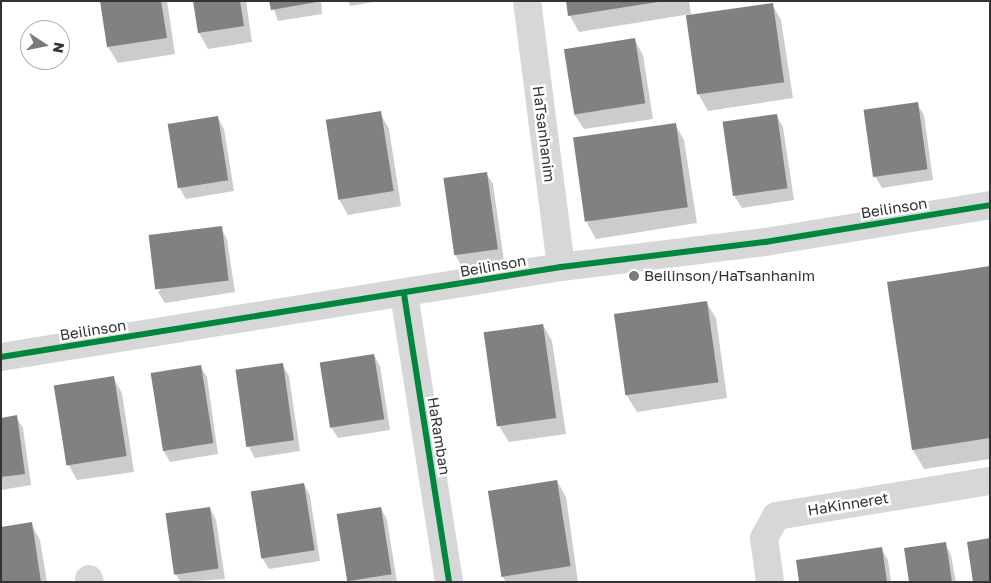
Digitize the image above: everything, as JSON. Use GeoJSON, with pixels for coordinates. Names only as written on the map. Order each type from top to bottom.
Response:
{"type":"FeatureCollection","features":[{"type":"Feature","properties":{"kind":"street","name":"HaTsanhanim"},"geometry":{"type":"LineString","coordinates":[[527,1],[561,267]]}},
{"type":"Feature","properties":{"kind":"street","name":"Beilinson"},"geometry":{"type":"LineString","coordinates":[[1,357],[404,294],[561,267],[765,242],[990,205]]}},
{"type":"Feature","properties":{"kind":"street","name":"HaRamban"},"geometry":{"type":"LineString","coordinates":[[404,294],[449,582]]}},
{"type":"Feature","properties":{"kind":"street","name":"HaKinneret"},"geometry":{"type":"LineString","coordinates":[[770,582],[764,538],[776,516],[990,481]]}},
{"type":"Feature","properties":{"kind":"building"},"geometry":{"type":"Polygon","coordinates":[[[100,1],[161,1],[167,38],[107,47],[100,1]]]}},
{"type":"Feature","properties":{"kind":"building"},"geometry":{"type":"Polygon","coordinates":[[[193,1],[240,1],[244,26],[198,33],[193,1]]]}},
{"type":"Feature","properties":{"kind":"building"},"geometry":{"type":"Polygon","coordinates":[[[269,1],[317,1],[317,2],[271,10],[269,1]]]}},
{"type":"Feature","properties":{"kind":"building"},"geometry":{"type":"Polygon","coordinates":[[[566,1],[658,1],[658,2],[568,16],[566,1]]]}},
{"type":"Feature","properties":{"kind":"building"},"geometry":{"type":"Polygon","coordinates":[[[773,3],[784,82],[697,94],[686,15],[773,3]]]}},
{"type":"Feature","properties":{"kind":"building"},"geometry":{"type":"Polygon","coordinates":[[[635,38],[645,103],[574,114],[564,49],[635,38]]]}},
{"type":"Feature","properties":{"kind":"building"},"geometry":{"type":"Polygon","coordinates":[[[918,102],[927,169],[873,177],[864,110],[918,102]]]}},
{"type":"Feature","properties":{"kind":"building"},"geometry":{"type":"Polygon","coordinates":[[[381,111],[394,191],[338,200],[326,120],[381,111]]]}},
{"type":"Feature","properties":{"kind":"building"},"geometry":{"type":"Polygon","coordinates":[[[777,114],[787,188],[733,196],[723,122],[777,114]]]}},
{"type":"Feature","properties":{"kind":"building"},"geometry":{"type":"Polygon","coordinates":[[[218,116],[228,180],[178,188],[168,124],[218,116]]]}},
{"type":"Feature","properties":{"kind":"building"},"geometry":{"type":"Polygon","coordinates":[[[676,123],[688,207],[585,222],[573,137],[676,123]]]}},
{"type":"Feature","properties":{"kind":"building"},"geometry":{"type":"Polygon","coordinates":[[[487,172],[498,249],[454,255],[443,178],[487,172]]]}},
{"type":"Feature","properties":{"kind":"building"},"geometry":{"type":"Polygon","coordinates":[[[222,226],[229,281],[155,290],[149,235],[222,226]]]}},
{"type":"Feature","properties":{"kind":"building"},"geometry":{"type":"Polygon","coordinates":[[[990,266],[990,438],[912,450],[887,282],[990,266]]]}},
{"type":"Feature","properties":{"kind":"building"},"geometry":{"type":"Polygon","coordinates":[[[707,301],[718,382],[625,395],[614,314],[707,301]]]}},
{"type":"Feature","properties":{"kind":"building"},"geometry":{"type":"Polygon","coordinates":[[[543,324],[556,418],[497,426],[484,332],[543,324]]]}},
{"type":"Feature","properties":{"kind":"building"},"geometry":{"type":"Polygon","coordinates":[[[374,354],[384,419],[330,428],[320,363],[374,354]]]}},
{"type":"Feature","properties":{"kind":"building"},"geometry":{"type":"Polygon","coordinates":[[[283,363],[294,440],[246,447],[235,370],[283,363]]]}},
{"type":"Feature","properties":{"kind":"building"},"geometry":{"type":"Polygon","coordinates":[[[201,365],[213,443],[163,451],[151,373],[201,365]]]}},
{"type":"Feature","properties":{"kind":"building"},"geometry":{"type":"Polygon","coordinates":[[[114,376],[127,456],[66,466],[54,386],[114,376]]]}},
{"type":"Feature","properties":{"kind":"building"},"geometry":{"type":"Polygon","coordinates":[[[17,415],[25,474],[1,477],[1,418],[17,415]]]}},
{"type":"Feature","properties":{"kind":"building"},"geometry":{"type":"Polygon","coordinates":[[[557,480],[571,566],[501,577],[488,491],[557,480]]]}},
{"type":"Feature","properties":{"kind":"building"},"geometry":{"type":"Polygon","coordinates":[[[304,483],[315,550],[261,559],[251,491],[304,483]]]}},
{"type":"Feature","properties":{"kind":"building"},"geometry":{"type":"Polygon","coordinates":[[[210,507],[219,568],[174,575],[165,513],[210,507]]]}},
{"type":"Feature","properties":{"kind":"building"},"geometry":{"type":"Polygon","coordinates":[[[381,507],[392,574],[347,581],[337,514],[381,507]]]}},
{"type":"Feature","properties":{"kind":"building"},"geometry":{"type":"Polygon","coordinates":[[[32,522],[41,582],[1,582],[1,527],[32,522]]]}},
{"type":"Feature","properties":{"kind":"building"},"geometry":{"type":"Polygon","coordinates":[[[990,538],[990,582],[973,582],[967,542],[990,538]]]}},
{"type":"Feature","properties":{"kind":"building"},"geometry":{"type":"Polygon","coordinates":[[[946,542],[952,582],[909,582],[904,548],[946,542]]]}},
{"type":"Feature","properties":{"kind":"building"},"geometry":{"type":"Polygon","coordinates":[[[882,547],[887,582],[799,582],[796,560],[882,547]]]}},
{"type":"Feature","properties":{"kind":"cycle path"},"geometry":{"type":"LineString","coordinates":[[1,357],[561,267],[765,242],[990,205]]}},
{"type":"Feature","properties":{"kind":"cycle path"},"geometry":{"type":"LineString","coordinates":[[404,294],[449,582]]}},
{"type":"Feature","properties":{"kind":"place","name":"Beilinson/HaTsanhanim"},"geometry":{"type":"Point","coordinates":[634,276]}}]}
